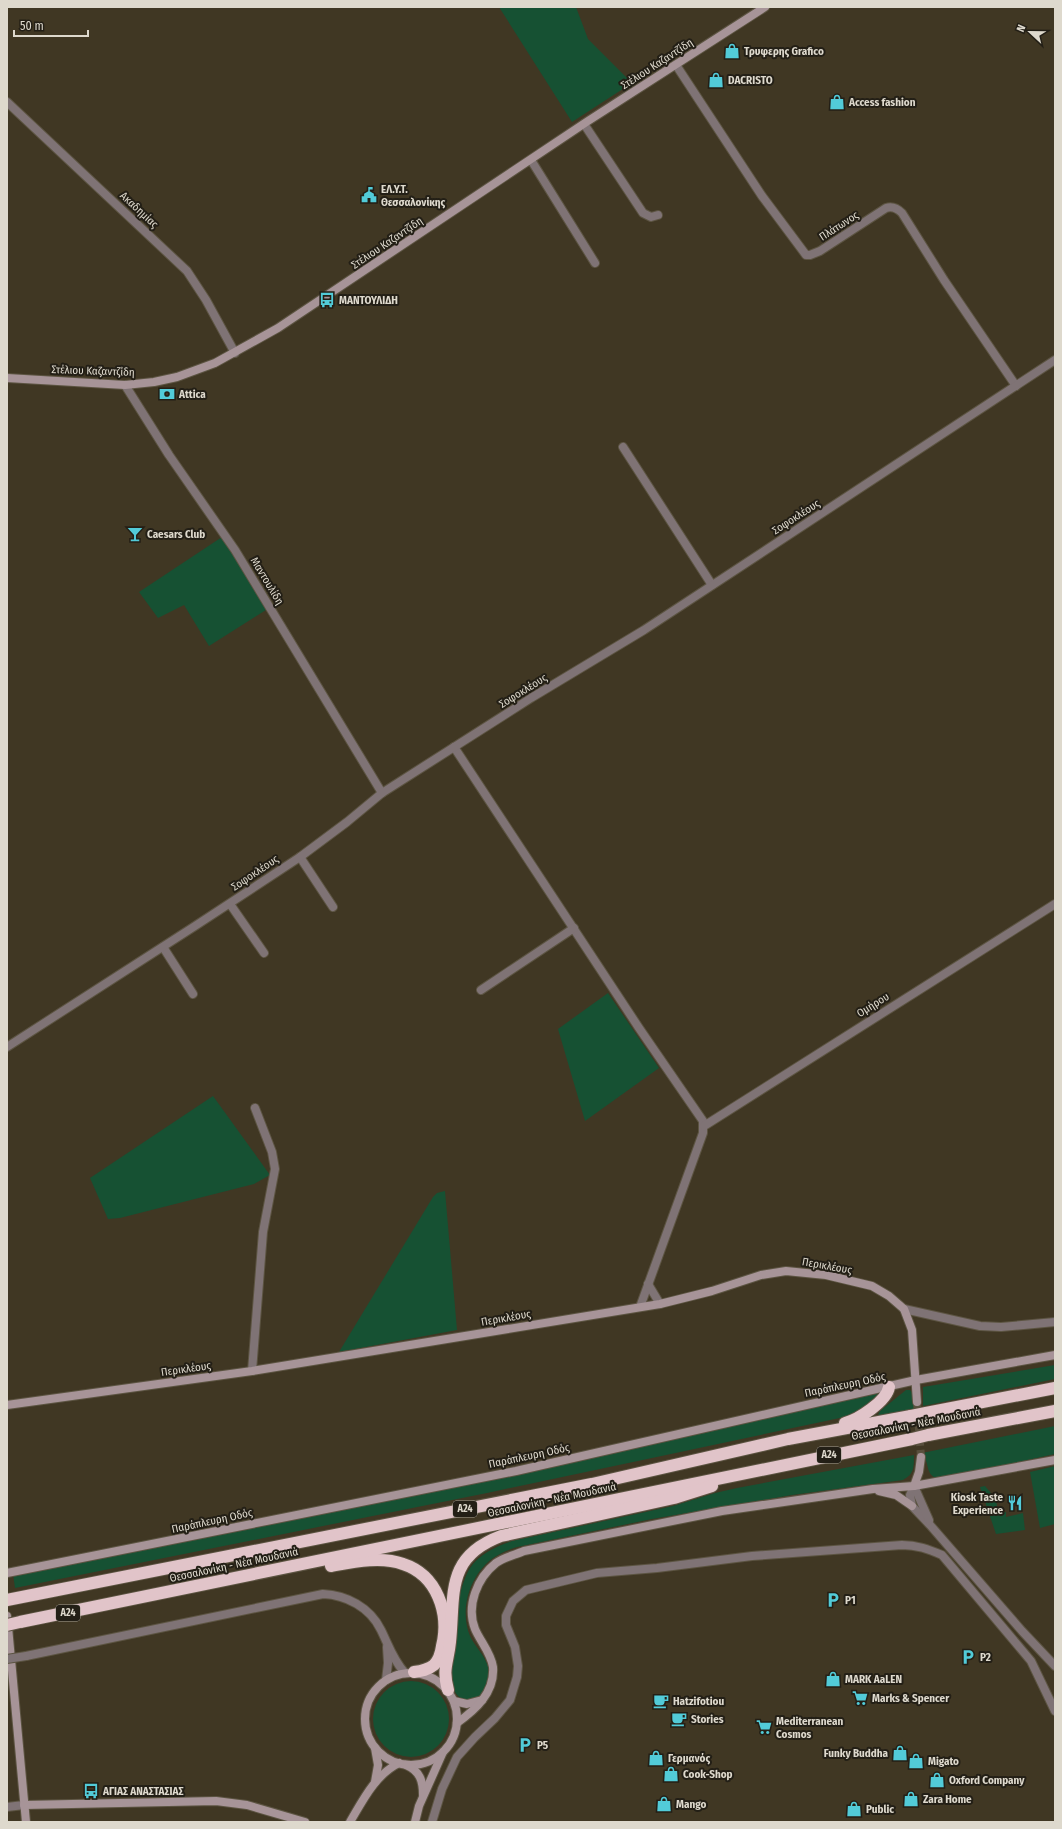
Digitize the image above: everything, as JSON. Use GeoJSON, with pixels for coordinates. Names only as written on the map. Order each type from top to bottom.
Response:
{"type":"FeatureCollection","features":[{"type":"Feature","properties":{"kind":"highway"},"geometry":{"type":"LineString","coordinates":[[788,1439],[859,1418],[885,1395],[889,1387]]}},
{"type":"Feature","properties":{"kind":"highway","name":"Θεσσαλονίκη - Νέα Μουδανιά"},"geometry":{"type":"LineString","coordinates":[[12,1599],[584,1486],[788,1439],[1055,1388]]}},
{"type":"Feature","properties":{"kind":"highway","name":"Θεσσαλονίκη - Νέα Μουδανιά"},"geometry":{"type":"LineString","coordinates":[[7,1625],[912,1438],[1055,1411]]}},
{"type":"Feature","properties":{"kind":"highway"},"geometry":{"type":"LineString","coordinates":[[448,1690],[444,1676],[450,1644],[453,1586],[466,1560],[489,1540],[501,1536],[674,1498],[726,1482],[747,1472]]}},
{"type":"Feature","properties":{"kind":"highway"},"geometry":{"type":"LineString","coordinates":[[117,1603],[178,1595],[345,1563],[384,1560],[395,1562],[413,1568],[427,1579],[436,1591],[443,1612],[444,1637],[439,1658],[434,1665],[427,1670],[410,1673]]}},
{"type":"Feature","properties":{"kind":"street","name":"Στέλιου Καζαντζίδη"},"geometry":{"type":"LineString","coordinates":[[7,378],[125,385],[154,382],[215,363],[278,328],[584,124],[765,7]]}},
{"type":"Feature","properties":{"kind":"street","name":"Πλάτωνος"},"geometry":{"type":"LineString","coordinates":[[676,65],[762,196],[806,255],[810,256],[820,251],[886,208],[892,207],[897,209],[902,213],[937,270],[1016,386]]}},
{"type":"Feature","properties":{"kind":"street","name":"Ακαδημίας"},"geometry":{"type":"LineString","coordinates":[[7,102],[187,271],[206,300],[235,353]]}},
{"type":"Feature","properties":{"kind":"street"},"geometry":{"type":"LineString","coordinates":[[584,124],[643,213],[651,217],[658,215]]}},
{"type":"Feature","properties":{"kind":"street"},"geometry":{"type":"LineString","coordinates":[[531,160],[595,263]]}},
{"type":"Feature","properties":{"kind":"street","name":"Σοφοκλέους"},"geometry":{"type":"LineString","coordinates":[[7,1047],[230,904],[347,822],[382,793],[631,638],[1055,360]]}},
{"type":"Feature","properties":{"kind":"street","name":"Μαντουλίδη"},"geometry":{"type":"LineString","coordinates":[[125,385],[169,455],[235,550],[382,793]]}},
{"type":"Feature","properties":{"kind":"street"},"geometry":{"type":"LineString","coordinates":[[623,447],[712,584]]}},
{"type":"Feature","properties":{"kind":"street"},"geometry":{"type":"LineString","coordinates":[[454,747],[639,1028],[700,1116],[704,1126],[640,1307]]}},
{"type":"Feature","properties":{"kind":"street"},"geometry":{"type":"LineString","coordinates":[[300,856],[334,907]]}},
{"type":"Feature","properties":{"kind":"street"},"geometry":{"type":"LineString","coordinates":[[230,904],[264,953]]}},
{"type":"Feature","properties":{"kind":"street","name":"Ομήρου"},"geometry":{"type":"LineString","coordinates":[[704,1126],[1055,904]]}},
{"type":"Feature","properties":{"kind":"street"},"geometry":{"type":"LineString","coordinates":[[481,990],[574,928]]}},
{"type":"Feature","properties":{"kind":"street"},"geometry":{"type":"LineString","coordinates":[[163,947],[193,994]]}},
{"type":"Feature","properties":{"kind":"street"},"geometry":{"type":"LineString","coordinates":[[252,1371],[263,1232],[275,1169],[272,1152],[255,1108]]}},
{"type":"Feature","properties":{"kind":"street","name":"Περικλέους"},"geometry":{"type":"LineString","coordinates":[[7,1405],[252,1371],[660,1304],[712,1292],[761,1275],[786,1271],[826,1275],[872,1286],[889,1296],[904,1309],[912,1330],[916,1380],[916,1402]]}},
{"type":"Feature","properties":{"kind":"street"},"geometry":{"type":"LineString","coordinates":[[648,1284],[660,1304]]}},
{"type":"Feature","properties":{"kind":"street"},"geometry":{"type":"LineString","coordinates":[[904,1309],[980,1326],[1001,1327],[1055,1322]]}},
{"type":"Feature","properties":{"kind":"street","name":"Παράπλευρη Οδός"},"geometry":{"type":"LineString","coordinates":[[7,1573],[404,1492],[516,1471],[916,1380],[1055,1355]]}},
{"type":"Feature","properties":{"kind":"street"},"geometry":{"type":"LineString","coordinates":[[912,1506],[910,1495],[919,1472],[921,1457]]}},
{"type":"Feature","properties":{"kind":"street"},"geometry":{"type":"LineString","coordinates":[[457,1723],[471,1714],[482,1700],[490,1686],[493,1668],[490,1658],[474,1628],[472,1609],[477,1588],[488,1571],[497,1563],[524,1551],[684,1518],[873,1489],[914,1486],[1055,1460]]}},
{"type":"Feature","properties":{"kind":"street"},"geometry":{"type":"LineString","coordinates":[[914,1486],[930,1525]]}},
{"type":"Feature","properties":{"kind":"street"},"geometry":{"type":"LineString","coordinates":[[873,1489],[896,1496],[912,1506],[1022,1631],[1055,1666]]}},
{"type":"Feature","properties":{"kind":"street"},"geometry":{"type":"LineString","coordinates":[[432,1822],[442,1789],[457,1757],[510,1700],[517,1677],[517,1657],[515,1647],[506,1625],[506,1616],[513,1601],[526,1590],[587,1575],[752,1556],[902,1545],[922,1547],[942,1555],[1030,1661],[1055,1711]]}},
{"type":"Feature","properties":{"kind":"street"},"geometry":{"type":"LineString","coordinates":[[7,1660],[323,1594],[346,1598],[363,1608],[378,1624],[386,1644],[388,1663],[386,1680]]}},
{"type":"Feature","properties":{"kind":"street"},"geometry":{"type":"LineString","coordinates":[[7,1616],[26,1822]]}},
{"type":"Feature","properties":{"kind":"street"},"geometry":{"type":"LineString","coordinates":[[386,1644],[410,1673]]}},
{"type":"Feature","properties":{"kind":"street"},"geometry":{"type":"LineString","coordinates":[[375,1782],[378,1765],[375,1747],[366,1727],[366,1711],[371,1696],[386,1680],[410,1673],[427,1675],[438,1681],[448,1690],[454,1701],[457,1723],[452,1738],[444,1751],[423,1798],[415,1822]]}},
{"type":"Feature","properties":{"kind":"street"},"geometry":{"type":"LineString","coordinates":[[454,1701],[467,1704],[482,1700]]}},
{"type":"Feature","properties":{"kind":"street"},"geometry":{"type":"LineString","coordinates":[[375,1747],[382,1754],[414,1768],[420,1776],[423,1786],[423,1798]]}},
{"type":"Feature","properties":{"kind":"street"},"geometry":{"type":"LineString","coordinates":[[350,1822],[375,1782],[390,1767],[402,1764],[413,1765],[426,1762],[437,1757],[444,1751]]}},
{"type":"Feature","properties":{"kind":"street"},"geometry":{"type":"LineString","coordinates":[[7,1807],[24,1805],[216,1801],[247,1805],[305,1822]]}},
{"type":"Feature","properties":{"kind":"green space"},"geometry":{"type":"Polygon","coordinates":[[[499,7],[576,7],[588,39],[632,83],[572,122],[499,7]]]}},
{"type":"Feature","properties":{"kind":"green space"},"geometry":{"type":"Polygon","coordinates":[[[222,537],[243,567],[266,610],[209,646],[184,605],[158,618],[139,592],[222,537]]]}},
{"type":"Feature","properties":{"kind":"green space"},"geometry":{"type":"Polygon","coordinates":[[[608,993],[659,1068],[585,1121],[558,1029],[608,993]]]}},
{"type":"Feature","properties":{"kind":"green space"},"geometry":{"type":"Polygon","coordinates":[[[213,1096],[270,1175],[254,1184],[120,1218],[108,1219],[90,1178],[213,1096]]]}},
{"type":"Feature","properties":{"kind":"green space"},"geometry":{"type":"Polygon","coordinates":[[[445,1191],[457,1330],[339,1352],[433,1197],[437,1193],[445,1191]]]}},
{"type":"Feature","properties":{"kind":"green space"},"geometry":{"type":"Polygon","coordinates":[[[1055,1365],[1055,1379],[923,1406],[923,1387],[1055,1365]]]}},
{"type":"Feature","properties":{"kind":"green space"},"geometry":{"type":"Polygon","coordinates":[[[906,1390],[910,1390],[913,1394],[915,1410],[877,1417],[880,1411],[906,1390]]]}},
{"type":"Feature","properties":{"kind":"green space"},"geometry":{"type":"Polygon","coordinates":[[[880,1393],[879,1396],[854,1415],[487,1493],[15,1588],[13,1574],[584,1459],[880,1393]]]}},
{"type":"Feature","properties":{"kind":"green space"},"geometry":{"type":"Polygon","coordinates":[[[1055,1426],[1055,1454],[981,1470],[936,1478],[930,1473],[922,1453],[1055,1426]]]}},
{"type":"Feature","properties":{"kind":"green space"},"geometry":{"type":"Polygon","coordinates":[[[914,1455],[913,1470],[903,1480],[792,1495],[652,1519],[508,1550],[490,1560],[482,1569],[475,1578],[467,1601],[467,1625],[470,1636],[485,1659],[488,1667],[486,1686],[477,1698],[472,1700],[460,1697],[453,1685],[450,1666],[451,1644],[459,1597],[470,1568],[478,1559],[494,1548],[512,1541],[673,1506],[737,1488],[914,1455]]]}},
{"type":"Feature","properties":{"kind":"green space"},"geometry":{"type":"Polygon","coordinates":[[[1055,1466],[1055,1524],[1040,1528],[1030,1472],[1055,1466]]]}},
{"type":"Feature","properties":{"kind":"green space"},"geometry":{"type":"Polygon","coordinates":[[[985,1486],[996,1499],[998,1513],[1006,1512],[1006,1517],[1023,1513],[1025,1530],[996,1534],[980,1487],[985,1486]]]}},
{"type":"Feature","properties":{"kind":"green space"},"geometry":{"type":"Polygon","coordinates":[[[404,1681],[418,1681],[432,1687],[443,1698],[449,1712],[449,1726],[446,1734],[438,1746],[432,1751],[418,1757],[404,1757],[390,1751],[379,1740],[373,1726],[373,1712],[379,1698],[390,1687],[404,1681]]]}},
{"type":"Feature","properties":{"kind":"tunnel"},"geometry":{"type":"LineString","coordinates":[[917,1402],[921,1457]]}},
{"type":"Feature","properties":{"kind":"place","name":"Τρυφερης Grafico"},"geometry":{"type":"Point","coordinates":[732,51]}},
{"type":"Feature","properties":{"kind":"place","name":"DACRISTO"},"geometry":{"type":"Point","coordinates":[716,80]}},
{"type":"Feature","properties":{"kind":"place","name":"Access fashion"},"geometry":{"type":"Point","coordinates":[837,102]}},
{"type":"Feature","properties":{"kind":"place","name":"ΕΛ.Υ.Τ. Θεσσαλονίκης"},"geometry":{"type":"Point","coordinates":[369,195]}},
{"type":"Feature","properties":{"kind":"place","name":"ΜΑΝΤΟΥΛΙΔΗ"},"geometry":{"type":"Point","coordinates":[327,300]}},
{"type":"Feature","properties":{"kind":"place","name":"Attica"},"geometry":{"type":"Point","coordinates":[167,394]}},
{"type":"Feature","properties":{"kind":"place","name":"Caesars Club"},"geometry":{"type":"Point","coordinates":[135,534]}},
{"type":"Feature","properties":{"kind":"place","name":"Kiosk Taste Experience"},"geometry":{"type":"Point","coordinates":[1015,1503]}},
{"type":"Feature","properties":{"kind":"place","name":"P1"},"geometry":{"type":"Point","coordinates":[833,1600]}},
{"type":"Feature","properties":{"kind":"place","name":"P2"},"geometry":{"type":"Point","coordinates":[968,1657]}},
{"type":"Feature","properties":{"kind":"place","name":"MARK AaLEN"},"geometry":{"type":"Point","coordinates":[833,1679]}},
{"type":"Feature","properties":{"kind":"place","name":"Marks & Spencer"},"geometry":{"type":"Point","coordinates":[860,1698]}},
{"type":"Feature","properties":{"kind":"place","name":"Hatzifotiou"},"geometry":{"type":"Point","coordinates":[661,1701]}},
{"type":"Feature","properties":{"kind":"place","name":"Stories"},"geometry":{"type":"Point","coordinates":[679,1719]}},
{"type":"Feature","properties":{"kind":"place","name":"Mediterranean Cosmos"},"geometry":{"type":"Point","coordinates":[764,1727]}},
{"type":"Feature","properties":{"kind":"place","name":"P5"},"geometry":{"type":"Point","coordinates":[525,1745]}},
{"type":"Feature","properties":{"kind":"place","name":"Funky Buddha"},"geometry":{"type":"Point","coordinates":[900,1753]}},
{"type":"Feature","properties":{"kind":"place","name":"Γερμανός"},"geometry":{"type":"Point","coordinates":[656,1758]}},
{"type":"Feature","properties":{"kind":"place","name":"Migato"},"geometry":{"type":"Point","coordinates":[916,1761]}},
{"type":"Feature","properties":{"kind":"place","name":"Cook-Shop"},"geometry":{"type":"Point","coordinates":[671,1774]}},
{"type":"Feature","properties":{"kind":"place","name":"Oxford Company"},"geometry":{"type":"Point","coordinates":[937,1780]}},
{"type":"Feature","properties":{"kind":"place","name":"ΑΓΙΑΣ ΑΝΑΣΤΑΣΙΑΣ"},"geometry":{"type":"Point","coordinates":[91,1791]}},
{"type":"Feature","properties":{"kind":"place","name":"Zara Home"},"geometry":{"type":"Point","coordinates":[911,1799]}},
{"type":"Feature","properties":{"kind":"place","name":"Mango"},"geometry":{"type":"Point","coordinates":[664,1804]}},
{"type":"Feature","properties":{"kind":"place","name":"Public"},"geometry":{"type":"Point","coordinates":[854,1809]}}]}
